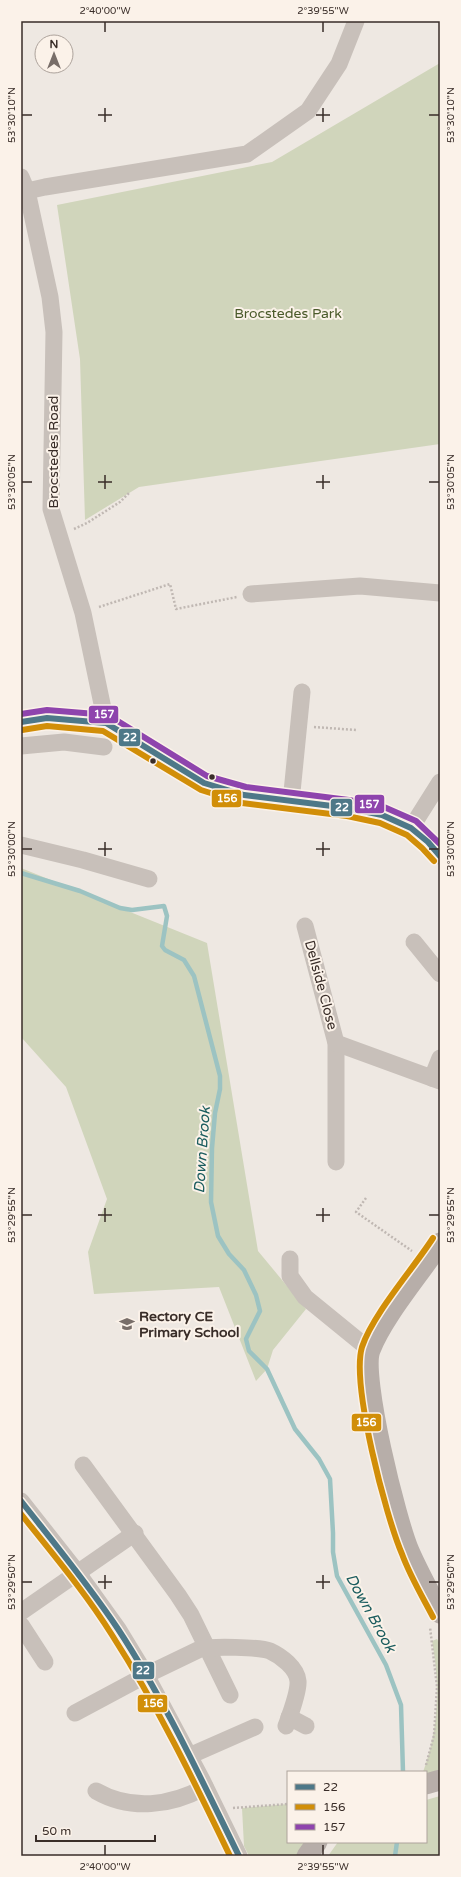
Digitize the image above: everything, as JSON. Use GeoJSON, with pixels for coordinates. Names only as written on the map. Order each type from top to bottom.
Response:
{"type":"FeatureCollection","features":[{"type":"Feature","properties":{"kind":"main road"},"geometry":{"type":"LineString","coordinates":[[435,1620],[394,1508],[381,1448],[371,1388],[369,1358],[387,1318],[440,1243]]}},
{"type":"Feature","properties":{"kind":"main road"},"geometry":{"type":"LineString","coordinates":[[307,1856],[316,1843]]}},
{"type":"Feature","properties":{"kind":"street"},"geometry":{"type":"LineString","coordinates":[[24,184],[46,187],[247,154],[308,111],[339,64],[356,21]]}},
{"type":"Feature","properties":{"kind":"street","name":"Brocstedes Road"},"geometry":{"type":"LineString","coordinates":[[24,184],[50,297],[54,332],[52,509],[83,613],[106,723]]}},
{"type":"Feature","properties":{"kind":"street"},"geometry":{"type":"LineString","coordinates":[[251,594],[360,586],[440,593]]}},
{"type":"Feature","properties":{"kind":"street"},"geometry":{"type":"LineString","coordinates":[[291,802],[297,726],[302,692]]}},
{"type":"Feature","properties":{"kind":"street"},"geometry":{"type":"LineString","coordinates":[[21,722],[47,718],[106,723],[204,783],[244,796],[348,808],[382,815],[411,828],[428,842],[440,856]]}},
{"type":"Feature","properties":{"kind":"street"},"geometry":{"type":"LineString","coordinates":[[21,746],[64,742],[104,748]]}},
{"type":"Feature","properties":{"kind":"street"},"geometry":{"type":"LineString","coordinates":[[411,828],[440,782]]}},
{"type":"Feature","properties":{"kind":"street"},"geometry":{"type":"LineString","coordinates":[[21,845],[83,860],[149,879]]}},
{"type":"Feature","properties":{"kind":"street","name":"Dellside Close"},"geometry":{"type":"LineString","coordinates":[[305,926],[336,1043],[336,1162]]}},
{"type":"Feature","properties":{"kind":"street"},"geometry":{"type":"LineString","coordinates":[[414,942],[440,974]]}},
{"type":"Feature","properties":{"kind":"street","name":"Dellside Close"},"geometry":{"type":"LineString","coordinates":[[336,1043],[436,1079]]}},
{"type":"Feature","properties":{"kind":"street"},"geometry":{"type":"LineString","coordinates":[[436,1079],[440,1058]]}},
{"type":"Feature","properties":{"kind":"street"},"geometry":{"type":"LineString","coordinates":[[290,1259],[290,1276],[305,1297],[369,1358]]}},
{"type":"Feature","properties":{"kind":"street"},"geometry":{"type":"LineString","coordinates":[[83,1465],[183,1601],[230,1695]]}},
{"type":"Feature","properties":{"kind":"street"},"geometry":{"type":"LineString","coordinates":[[21,1501],[77,1572],[118,1629],[146,1674],[239,1856]]}},
{"type":"Feature","properties":{"kind":"street"},"geometry":{"type":"LineString","coordinates":[[21,1612],[134,1533]]}},
{"type":"Feature","properties":{"kind":"street"},"geometry":{"type":"LineString","coordinates":[[21,1625],[45,1662]]}},
{"type":"Feature","properties":{"kind":"street"},"geometry":{"type":"LineString","coordinates":[[75,1713],[146,1674],[207,1647],[246,1648],[270,1651],[289,1663],[298,1681],[287,1722],[306,1726]]}},
{"type":"Feature","properties":{"kind":"street"},"geometry":{"type":"LineString","coordinates":[[189,1756],[255,1726]]}},
{"type":"Feature","properties":{"kind":"street"},"geometry":{"type":"LineString","coordinates":[[96,1791],[120,1802],[157,1803],[176,1800],[205,1788]]}},
{"type":"Feature","properties":{"kind":"path"},"geometry":{"type":"LineString","coordinates":[[60,537],[78,526],[87,523],[120,502],[129,493]]}},
{"type":"Feature","properties":{"kind":"path"},"geometry":{"type":"LineString","coordinates":[[83,613],[170,584],[176,609],[251,594]]}},
{"type":"Feature","properties":{"kind":"path"},"geometry":{"type":"LineString","coordinates":[[297,726],[356,730]]}},
{"type":"Feature","properties":{"kind":"path"},"geometry":{"type":"LineString","coordinates":[[366,1198],[356,1212],[427,1262]]}},
{"type":"Feature","properties":{"kind":"path"},"geometry":{"type":"LineString","coordinates":[[430,1777],[437,1687],[435,1620]]}},
{"type":"Feature","properties":{"kind":"path"},"geometry":{"type":"LineString","coordinates":[[216,1809],[287,1804]]}},
{"type":"Feature","properties":{"kind":"green space","name":"Brocstedes Park"},"geometry":{"type":"Polygon","coordinates":[[[440,63],[440,444],[139,487],[85,520],[80,359],[57,205],[272,162],[440,63]]]}},
{"type":"Feature","properties":{"kind":"green space"},"geometry":{"type":"Polygon","coordinates":[[[21,868],[207,943],[258,1251],[306,1309],[273,1350],[267,1369],[256,1381],[219,1287],[94,1294],[88,1252],[107,1199],[66,1087],[21,1037],[21,868]]]}},
{"type":"Feature","properties":{"kind":"green space"},"geometry":{"type":"Polygon","coordinates":[[[437,1639],[440,1644],[440,1769],[427,1775],[427,1771],[423,1771],[435,1724],[437,1691],[435,1658],[432,1641],[437,1639]]]}},
{"type":"Feature","properties":{"kind":"green space"},"geometry":{"type":"Polygon","coordinates":[[[440,1796],[440,1856],[328,1856],[337,1843],[427,1843],[427,1800],[440,1796]]]}},
{"type":"Feature","properties":{"kind":"green space"},"geometry":{"type":"Polygon","coordinates":[[[287,1804],[287,1843],[306,1843],[299,1856],[249,1856],[244,1846],[242,1808],[287,1804]]]}},
{"type":"Feature","properties":{"kind":"waterway","name":"Down Brook"},"geometry":{"type":"LineString","coordinates":[[21,873],[80,891],[120,908],[132,910],[164,906],[167,916],[162,946],[165,950],[184,960],[194,976],[220,1076],[220,1089],[215,1113],[212,1148],[211,1202],[218,1236],[229,1254],[244,1270],[256,1295],[260,1311],[246,1339],[249,1351],[267,1369],[295,1429],[319,1459],[330,1479],[333,1552],[337,1576],[386,1665],[401,1705],[403,1771]]}},
{"type":"Feature","properties":{"kind":"waterway","name":"Down Brook"},"geometry":{"type":"LineString","coordinates":[[395,1856],[397,1843]]}},
{"type":"Feature","properties":{"kind":"transit line","name":"157"},"geometry":{"type":"LineString","coordinates":[[21,714],[47,710],[108,715],[207,776],[246,787],[349,800],[384,807],[416,821],[440,844]]}},
{"type":"Feature","properties":{"kind":"transit line","name":"22"},"geometry":{"type":"LineString","coordinates":[[21,722],[47,718],[106,723],[204,783],[244,795],[348,808],[382,815],[411,828],[428,842],[440,856]]}},
{"type":"Feature","properties":{"kind":"transit line","name":"156"},"geometry":{"type":"LineString","coordinates":[[22,730],[47,726],[103,731],[201,790],[242,803],[347,816],[380,823],[407,835],[434,861]]}},
{"type":"Feature","properties":{"kind":"transit line","name":"156"},"geometry":{"type":"LineString","coordinates":[[433,1238],[375,1320],[362,1347],[360,1365],[361,1390],[366,1419],[379,1482],[387,1511],[405,1562],[433,1617]]}},
{"type":"Feature","properties":{"kind":"transit line","name":"22"},"geometry":{"type":"LineString","coordinates":[[21,1501],[95,1596],[135,1656],[167,1712],[239,1856]]}},
{"type":"Feature","properties":{"kind":"transit line","name":"156"},"geometry":{"type":"LineString","coordinates":[[21,1514],[91,1603],[129,1662],[174,1744],[230,1856]]}},
{"type":"Feature","properties":{"kind":"place","name":"Rectory CE Primary School"},"geometry":{"type":"Point","coordinates":[127,1324]}}]}
